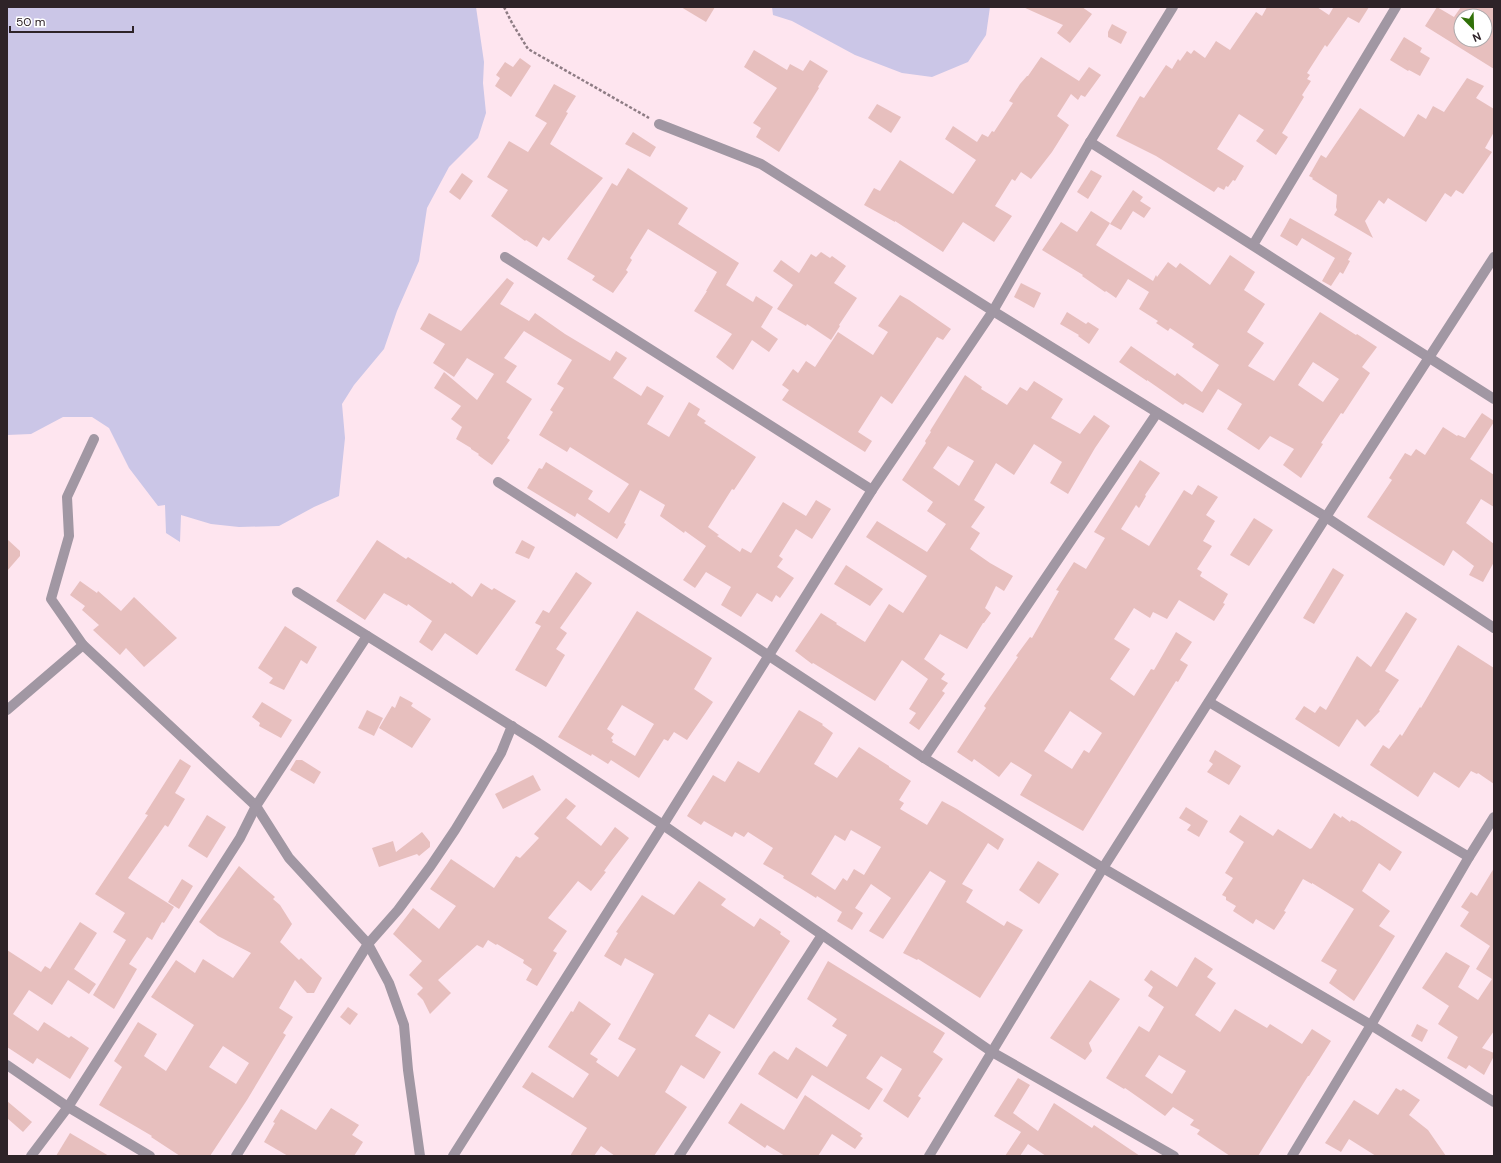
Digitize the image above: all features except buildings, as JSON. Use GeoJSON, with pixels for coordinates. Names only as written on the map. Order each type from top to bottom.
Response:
{"type":"FeatureCollection","features":[{"type":"Feature","properties":{"kind":"street"},"geometry":{"type":"LineString","coordinates":[[453,1156],[663,825],[872,490],[993,311],[1090,142],[1173,7]]}},
{"type":"Feature","properties":{"kind":"street"},"geometry":{"type":"LineString","coordinates":[[1253,245],[1396,7]]}},
{"type":"Feature","properties":{"kind":"street"},"geometry":{"type":"LineString","coordinates":[[659,124],[761,164],[993,311],[1326,518],[1494,628]]}},
{"type":"Feature","properties":{"kind":"street"},"geometry":{"type":"LineString","coordinates":[[1090,142],[1494,399]]}},
{"type":"Feature","properties":{"kind":"street"},"geometry":{"type":"LineString","coordinates":[[929,1156],[1103,868],[1494,256]]}},
{"type":"Feature","properties":{"kind":"street"},"geometry":{"type":"LineString","coordinates":[[505,257],[872,490]]}},
{"type":"Feature","properties":{"kind":"street"},"geometry":{"type":"LineString","coordinates":[[924,758],[1157,413]]}},
{"type":"Feature","properties":{"kind":"street"},"geometry":{"type":"LineString","coordinates":[[94,439],[67,497],[69,536],[51,599],[83,645],[256,806],[289,858],[368,944],[389,983],[404,1025],[408,1070],[420,1156]]}},
{"type":"Feature","properties":{"kind":"street"},"geometry":{"type":"LineString","coordinates":[[498,482],[769,656],[924,758],[1103,868],[1372,1026],[1494,1102]]}},
{"type":"Feature","properties":{"kind":"street"},"geometry":{"type":"LineString","coordinates":[[297,592],[512,726],[663,825],[992,1052],[1174,1156]]}},
{"type":"Feature","properties":{"kind":"street"},"geometry":{"type":"LineString","coordinates":[[31,1156],[68,1107],[240,838],[256,806],[367,636]]}},
{"type":"Feature","properties":{"kind":"street"},"geometry":{"type":"LineString","coordinates":[[7,710],[83,645]]}},
{"type":"Feature","properties":{"kind":"street"},"geometry":{"type":"LineString","coordinates":[[1210,702],[1469,857]]}},
{"type":"Feature","properties":{"kind":"street"},"geometry":{"type":"LineString","coordinates":[[236,1156],[368,944],[398,910],[455,830],[497,759],[512,726]]}},
{"type":"Feature","properties":{"kind":"street"},"geometry":{"type":"LineString","coordinates":[[1292,1156],[1372,1026],[1469,857],[1494,817]]}},
{"type":"Feature","properties":{"kind":"street"},"geometry":{"type":"LineString","coordinates":[[680,1156],[822,935]]}},
{"type":"Feature","properties":{"kind":"street"},"geometry":{"type":"LineString","coordinates":[[7,1065],[68,1107],[150,1156]]}},
{"type":"Feature","properties":{"kind":"path"},"geometry":{"type":"LineString","coordinates":[[504,7],[528,49],[659,124]]}},
{"type":"Feature","properties":{"kind":"shaded area"},"geometry":{"type":"Polygon","coordinates":[[[7,7],[476,7],[484,62],[483,83],[486,113],[478,138],[449,167],[427,208],[419,261],[397,311],[384,349],[354,385],[342,404],[345,438],[339,496],[314,507],[279,526],[239,527],[211,524],[181,515],[180,542],[166,533],[165,505],[158,506],[129,468],[109,428],[92,417],[63,417],[31,434],[7,435],[7,7]]]}},
{"type":"Feature","properties":{"kind":"shaded area"},"geometry":{"type":"Polygon","coordinates":[[[772,7],[990,7],[986,35],[968,62],[932,77],[902,73],[855,55],[792,21],[773,15],[772,7]]]}}]}
